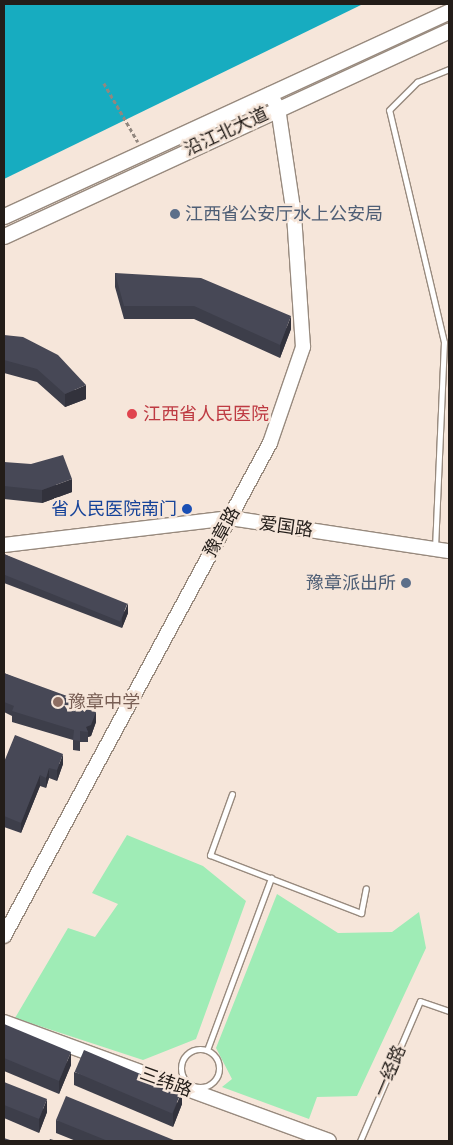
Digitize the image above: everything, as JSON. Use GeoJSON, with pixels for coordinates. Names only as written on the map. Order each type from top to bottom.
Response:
{"type":"FeatureCollection","features":[{"type":"Feature","properties":{"kind":"main road","name":"沿江北大道"},"geometry":{"type":"LineString","coordinates":[[4,216],[449,12]]}},
{"type":"Feature","properties":{"kind":"main road","name":"沿江北大道"},"geometry":{"type":"LineString","coordinates":[[4,236],[449,30]]}},
{"type":"Feature","properties":{"kind":"street","name":"豫章路"},"geometry":{"type":"LineString","coordinates":[[4,936],[101,749],[270,443],[303,347],[302,272],[278,108],[270,94]]}},
{"type":"Feature","properties":{"kind":"street","name":"爱国路"},"geometry":{"type":"LineString","coordinates":[[4,545],[230,518],[449,550]]}},
{"type":"Feature","properties":{"kind":"street","name":"三纬路"},"geometry":{"type":"LineString","coordinates":[[4,1022],[193,1089],[329,1141]]}},
{"type":"Feature","properties":{"kind":"lane"},"geometry":{"type":"LineString","coordinates":[[435,548],[444,342],[389,110],[417,82],[449,69]]}},
{"type":"Feature","properties":{"kind":"lane"},"geometry":{"type":"LineString","coordinates":[[232,794],[210,855],[361,912],[366,888]]}},
{"type":"Feature","properties":{"kind":"lane"},"geometry":{"type":"LineString","coordinates":[[207,1050],[271,878]]}},
{"type":"Feature","properties":{"kind":"lane","name":"一经路"},"geometry":{"type":"LineString","coordinates":[[360,1141],[420,1001],[449,1012]]}},
{"type":"Feature","properties":{"kind":"lane"},"geometry":{"type":"LineString","coordinates":[[195,1049],[207,1050],[217,1059],[217,1078],[207,1087],[193,1089],[181,1074],[182,1062],[195,1049]]}},
{"type":"Feature","properties":{"kind":"path"},"geometry":{"type":"LineString","coordinates":[[104,84],[143,152]]}},
{"type":"Feature","properties":{"kind":"green space"},"geometry":{"type":"Polygon","coordinates":[[[127,835],[203,866],[246,901],[196,1039],[143,1060],[15,1018],[68,928],[95,937],[118,904],[92,893],[127,835]]]}},
{"type":"Feature","properties":{"kind":"green space"},"geometry":{"type":"Polygon","coordinates":[[[277,894],[338,933],[392,932],[419,912],[426,948],[357,1096],[317,1097],[309,1119],[222,1087],[232,1079],[216,1048],[277,894]]]}},
{"type":"Feature","properties":{"kind":"water"},"geometry":{"type":"Polygon","coordinates":[[[4,4],[363,4],[4,179],[4,4]]]}},
{"type":"Feature","properties":{"kind":"building"},"geometry":{"type":"Polygon","coordinates":[[[115,273],[201,278],[291,316],[280,345],[194,306],[124,306],[115,273]]]}},
{"type":"Feature","properties":{"kind":"building"},"geometry":{"type":"Polygon","coordinates":[[[4,335],[23,337],[58,355],[86,385],[65,394],[37,369],[4,360],[4,335]]]}},
{"type":"Feature","properties":{"kind":"building"},"geometry":{"type":"Polygon","coordinates":[[[63,455],[72,479],[42,490],[4,486],[4,462],[31,464],[63,455]]]}},
{"type":"Feature","properties":{"kind":"building"},"geometry":{"type":"Polygon","coordinates":[[[4,554],[127,604],[120,621],[4,574],[4,554]]]}},
{"type":"Feature","properties":{"kind":"building"},"geometry":{"type":"Polygon","coordinates":[[[4,673],[89,704],[87,709],[96,712],[91,725],[86,727],[88,732],[80,731],[80,741],[73,740],[74,730],[12,711],[14,706],[4,702],[4,673]]]}},
{"type":"Feature","properties":{"kind":"building"},"geometry":{"type":"Polygon","coordinates":[[[15,735],[63,754],[57,770],[49,768],[46,778],[40,775],[21,823],[4,816],[4,762],[15,735]]]}},
{"type":"Feature","properties":{"kind":"building"},"geometry":{"type":"Polygon","coordinates":[[[4,1024],[71,1052],[59,1081],[4,1058],[4,1024]]]}},
{"type":"Feature","properties":{"kind":"building"},"geometry":{"type":"Polygon","coordinates":[[[84,1050],[182,1091],[172,1114],[75,1072],[84,1050]]]}},
{"type":"Feature","properties":{"kind":"building"},"geometry":{"type":"Polygon","coordinates":[[[4,1082],[47,1099],[39,1119],[4,1105],[4,1082]]]}},
{"type":"Feature","properties":{"kind":"building"},"geometry":{"type":"Polygon","coordinates":[[[66,1096],[176,1141],[108,1141],[56,1120],[66,1096]]]}},
{"type":"Feature","properties":{"kind":"place","name":"江西省公安厅水上公安局"},"geometry":{"type":"Point","coordinates":[175,214]}},
{"type":"Feature","properties":{"kind":"place","name":"江西省人民医院"},"geometry":{"type":"Point","coordinates":[132,414]}},
{"type":"Feature","properties":{"kind":"place","name":"省人民医院南门"},"geometry":{"type":"Point","coordinates":[187,509]}},
{"type":"Feature","properties":{"kind":"place","name":"豫章派出所"},"geometry":{"type":"Point","coordinates":[406,583]}},
{"type":"Feature","properties":{"kind":"place","name":"豫章中学"},"geometry":{"type":"Point","coordinates":[58,702]}}]}
